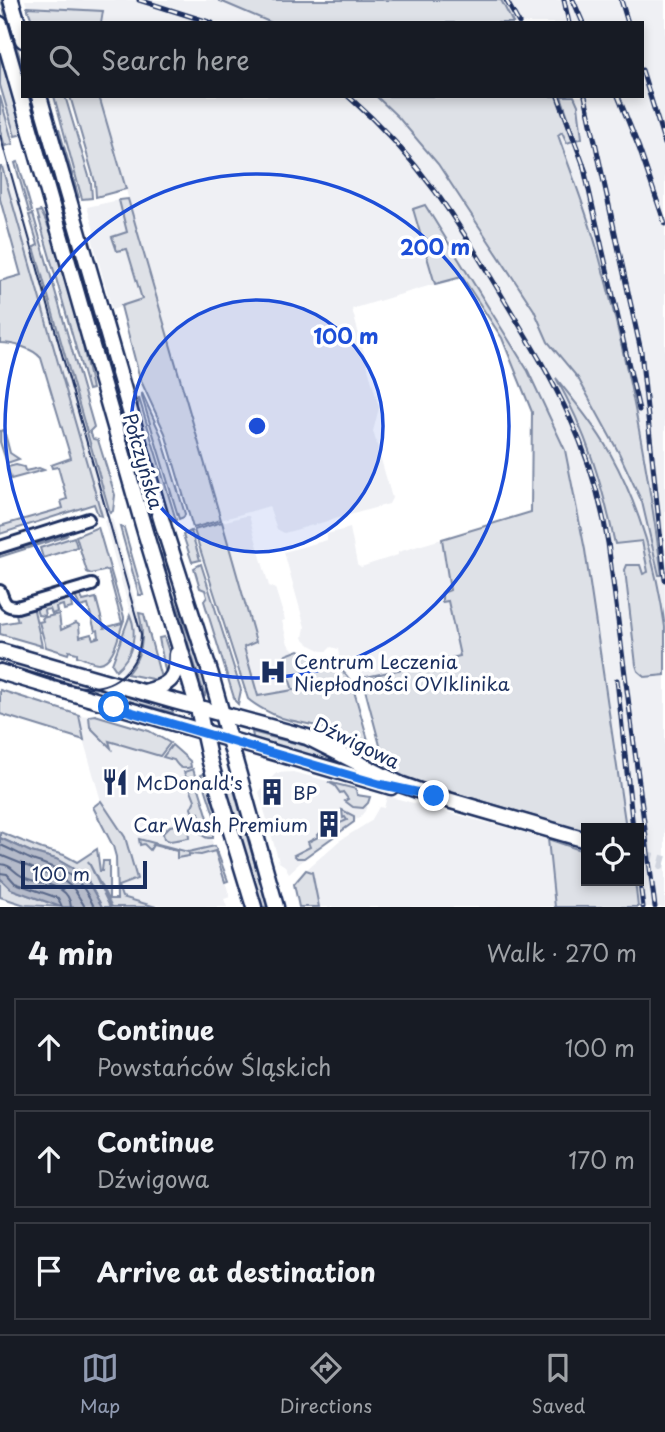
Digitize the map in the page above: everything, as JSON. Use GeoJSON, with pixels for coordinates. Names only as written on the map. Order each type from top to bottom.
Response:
{"type":"FeatureCollection","features":[{"type":"Feature","properties":{"kind":"main road"},"geometry":{"type":"LineString","coordinates":[[11,0],[21,33]]}},
{"type":"Feature","properties":{"kind":"main road","name":"Połczyńska"},"geometry":{"type":"LineString","coordinates":[[0,24],[21,98]]}},
{"type":"Feature","properties":{"kind":"main road","name":"Połczyńska"},"geometry":{"type":"LineString","coordinates":[[21,98],[254,907]]}},
{"type":"Feature","properties":{"kind":"main road","name":"Połczyńska"},"geometry":{"type":"LineString","coordinates":[[40,98],[230,741],[276,907]]}},
{"type":"Feature","properties":{"kind":"main road"},"geometry":{"type":"LineString","coordinates":[[151,554],[156,546],[171,549]]}},
{"type":"Feature","properties":{"kind":"main road"},"geometry":{"type":"LineString","coordinates":[[143,692],[164,685],[173,676],[177,667],[177,642]]}},
{"type":"Feature","properties":{"kind":"main road","name":"Dźwigowa"},"geometry":{"type":"LineString","coordinates":[[0,651],[307,737],[327,744],[388,779],[434,796]]}},
{"type":"Feature","properties":{"kind":"main road","name":"Dźwigowa"},"geometry":{"type":"LineString","coordinates":[[0,672],[203,734],[581,839]]}},
{"type":"Feature","properties":{"kind":"street"},"geometry":{"type":"LineString","coordinates":[[0,547],[88,519]]}},
{"type":"Feature","properties":{"kind":"street"},"geometry":{"type":"LineString","coordinates":[[0,591],[5,604],[17,607],[92,585]]}},
{"type":"Feature","properties":{"kind":"shaded area"},"geometry":{"type":"Polygon","coordinates":[[[1,0],[21,61],[21,72],[1,0]]]}},
{"type":"Feature","properties":{"kind":"shaded area"},"geometry":{"type":"Polygon","coordinates":[[[25,0],[665,0],[665,907],[625,907],[623,886],[644,886],[644,823],[617,823],[531,512],[532,412],[502,338],[417,208],[413,209],[435,284],[352,309],[379,408],[373,431],[392,498],[389,504],[284,533],[277,529],[269,506],[221,520],[100,98],[644,98],[644,21],[101,21],[103,11],[27,7],[25,0]]]}},
{"type":"Feature","properties":{"kind":"shaded area"},"geometry":{"type":"Polygon","coordinates":[[[218,0],[501,0],[512,21],[267,21],[218,0]]]}},
{"type":"Feature","properties":{"kind":"shaded area"},"geometry":{"type":"Polygon","coordinates":[[[27,7],[103,11],[101,21],[32,21],[27,7]]]}},
{"type":"Feature","properties":{"kind":"shaded area"},"geometry":{"type":"Polygon","coordinates":[[[0,53],[23,134],[15,136],[0,85],[0,53]]]}},
{"type":"Feature","properties":{"kind":"shaded area"},"geometry":{"type":"Polygon","coordinates":[[[0,96],[13,144],[5,146],[0,130],[0,96]]]}},
{"type":"Feature","properties":{"kind":"shaded area"},"geometry":{"type":"Polygon","coordinates":[[[55,98],[66,98],[91,183],[92,198],[82,199],[55,98]]]}},
{"type":"Feature","properties":{"kind":"shaded area"},"geometry":{"type":"Polygon","coordinates":[[[71,98],[100,98],[126,189],[96,197],[95,182],[71,98]]]}},
{"type":"Feature","properties":{"kind":"shaded area"},"geometry":{"type":"Polygon","coordinates":[[[378,98],[557,98],[573,141],[567,143],[562,132],[558,135],[595,241],[628,374],[644,454],[662,575],[659,575],[642,502],[578,378],[548,342],[534,310],[438,164],[378,98]]]}},
{"type":"Feature","properties":{"kind":"shaded area"},"geometry":{"type":"Polygon","coordinates":[[[562,98],[575,98],[578,105],[582,138],[576,140],[562,98]]]}},
{"type":"Feature","properties":{"kind":"shaded area"},"geometry":{"type":"Polygon","coordinates":[[[59,129],[79,198],[74,191],[56,130],[59,129]]]}},
{"type":"Feature","properties":{"kind":"shaded area"},"geometry":{"type":"Polygon","coordinates":[[[43,151],[63,219],[79,256],[157,526],[150,528],[43,151]]]}},
{"type":"Feature","properties":{"kind":"shaded area"},"geometry":{"type":"Polygon","coordinates":[[[18,162],[32,211],[29,212],[15,163],[18,162]]]}},
{"type":"Feature","properties":{"kind":"shaded area"},"geometry":{"type":"Polygon","coordinates":[[[10,165],[110,513],[102,516],[2,167],[10,165]]]}},
{"type":"Feature","properties":{"kind":"shaded area"},"geometry":{"type":"Polygon","coordinates":[[[0,167],[102,516],[98,515],[94,504],[0,534],[0,526],[63,508],[61,501],[67,499],[58,467],[52,468],[51,465],[71,458],[41,358],[33,351],[0,343],[0,281],[21,275],[0,199],[0,167]]]}},
{"type":"Feature","properties":{"kind":"shaded area"},"geometry":{"type":"Polygon","coordinates":[[[128,199],[221,520],[193,528],[165,433],[140,379],[121,306],[142,299],[127,249],[117,251],[112,237],[127,232],[119,200],[128,199]]]}},
{"type":"Feature","properties":{"kind":"shaded area"},"geometry":{"type":"Polygon","coordinates":[[[119,200],[127,232],[112,237],[127,248],[142,299],[112,310],[92,238],[95,234],[87,207],[119,200]]]}},
{"type":"Feature","properties":{"kind":"shaded area"},"geometry":{"type":"Polygon","coordinates":[[[425,205],[528,371],[565,450],[585,550],[625,823],[581,823],[581,831],[398,776],[386,768],[362,678],[460,656],[448,601],[442,602],[442,593],[450,590],[442,539],[531,512],[532,412],[502,338],[462,277],[435,284],[413,209],[425,205]]]}},
{"type":"Feature","properties":{"kind":"shaded area"},"geometry":{"type":"Polygon","coordinates":[[[41,211],[65,275],[92,389],[88,390],[37,212],[41,211]]]}},
{"type":"Feature","properties":{"kind":"shaded area"},"geometry":{"type":"Polygon","coordinates":[[[33,214],[94,427],[90,431],[93,439],[98,440],[115,495],[113,511],[110,513],[34,247],[38,245],[29,215],[33,214]]]}},
{"type":"Feature","properties":{"kind":"shaded area"},"geometry":{"type":"Polygon","coordinates":[[[556,378],[604,443],[638,515],[662,605],[665,675],[645,677],[636,665],[625,570],[627,565],[640,565],[643,574],[648,572],[642,541],[615,544],[592,459],[556,378]]]}},
{"type":"Feature","properties":{"kind":"shaded area"},"geometry":{"type":"Polygon","coordinates":[[[142,393],[161,435],[185,514],[179,519],[142,397],[142,393]]]}},
{"type":"Feature","properties":{"kind":"shaded area"},"geometry":{"type":"Polygon","coordinates":[[[139,398],[176,520],[170,522],[137,412],[139,398]]]}},
{"type":"Feature","properties":{"kind":"shaded area"},"geometry":{"type":"Polygon","coordinates":[[[4,430],[10,453],[19,459],[7,463],[0,442],[0,431],[4,430]]]}},
{"type":"Feature","properties":{"kind":"shaded area"},"geometry":{"type":"Polygon","coordinates":[[[8,467],[24,467],[25,471],[39,468],[44,470],[11,479],[8,467]]]}},
{"type":"Feature","properties":{"kind":"shaded area"},"geometry":{"type":"Polygon","coordinates":[[[249,516],[269,586],[275,588],[285,620],[282,621],[288,644],[297,653],[293,690],[258,696],[244,646],[256,642],[222,522],[249,516]]]}},
{"type":"Feature","properties":{"kind":"shaded area"},"geometry":{"type":"Polygon","coordinates":[[[112,518],[142,626],[141,650],[127,674],[116,670],[130,652],[134,635],[131,615],[104,521],[112,518]]]}},
{"type":"Feature","properties":{"kind":"shaded area"},"geometry":{"type":"Polygon","coordinates":[[[222,522],[256,642],[244,647],[258,696],[293,690],[283,660],[286,655],[299,650],[328,663],[342,671],[352,684],[368,740],[365,746],[348,744],[334,732],[278,716],[248,699],[194,530],[222,522]]]}},
{"type":"Feature","properties":{"kind":"shaded area"},"geometry":{"type":"Polygon","coordinates":[[[98,527],[124,617],[118,639],[112,653],[104,662],[99,663],[77,656],[77,653],[69,651],[68,654],[46,647],[39,622],[43,621],[42,618],[59,614],[61,630],[76,623],[79,625],[80,637],[91,634],[93,639],[99,637],[88,605],[80,607],[74,594],[79,593],[83,601],[96,598],[104,628],[122,623],[108,570],[91,574],[87,572],[76,536],[98,527]]]}},
{"type":"Feature","properties":{"kind":"shaded area"},"geometry":{"type":"Polygon","coordinates":[[[120,527],[124,528],[143,595],[139,595],[120,527]]]}},
{"type":"Feature","properties":{"kind":"shaded area"},"geometry":{"type":"Polygon","coordinates":[[[350,528],[357,564],[361,567],[442,539],[450,590],[448,601],[460,656],[360,678],[349,663],[339,657],[338,649],[331,647],[322,651],[303,638],[305,627],[284,552],[327,540],[327,534],[350,528]]]}},
{"type":"Feature","properties":{"kind":"shaded area"},"geometry":{"type":"Polygon","coordinates":[[[191,531],[200,560],[192,562],[183,535],[191,531]]]}},
{"type":"Feature","properties":{"kind":"shaded area"},"geometry":{"type":"Polygon","coordinates":[[[68,534],[66,536],[0,557],[0,554],[68,534]]]}},
{"type":"Feature","properties":{"kind":"shaded area"},"geometry":{"type":"Polygon","coordinates":[[[74,537],[77,547],[43,558],[40,548],[74,537]]]}},
{"type":"Feature","properties":{"kind":"shaded area"},"geometry":{"type":"Polygon","coordinates":[[[159,551],[207,685],[205,697],[159,551]]]}},
{"type":"Feature","properties":{"kind":"shaded area"},"geometry":{"type":"Polygon","coordinates":[[[201,564],[241,690],[238,704],[204,601],[207,597],[205,590],[200,588],[194,568],[201,564]]]}},
{"type":"Feature","properties":{"kind":"shaded area"},"geometry":{"type":"Polygon","coordinates":[[[70,595],[72,608],[64,610],[63,605],[56,607],[57,612],[52,614],[50,609],[44,610],[45,616],[38,615],[35,605],[70,595]]]}},
{"type":"Feature","properties":{"kind":"shaded area"},"geometry":{"type":"Polygon","coordinates":[[[33,606],[42,646],[0,634],[0,624],[18,621],[15,611],[33,606]]]}},
{"type":"Feature","properties":{"kind":"shaded area"},"geometry":{"type":"Polygon","coordinates":[[[139,613],[144,614],[161,678],[157,680],[127,674],[141,645],[139,613]]]}},
{"type":"Feature","properties":{"kind":"shaded area"},"geometry":{"type":"Polygon","coordinates":[[[130,615],[134,637],[130,651],[116,670],[112,664],[130,615]]]}},
{"type":"Feature","properties":{"kind":"shaded area"},"geometry":{"type":"Polygon","coordinates":[[[164,637],[172,661],[169,676],[165,670],[159,638],[164,637]]]}},
{"type":"Feature","properties":{"kind":"shaded area"},"geometry":{"type":"Polygon","coordinates":[[[0,655],[107,687],[77,688],[0,666],[0,655]]]}},
{"type":"Feature","properties":{"kind":"shaded area"},"geometry":{"type":"Polygon","coordinates":[[[107,687],[171,705],[173,713],[77,688],[107,687]]]}},
{"type":"Feature","properties":{"kind":"shaded area"},"geometry":{"type":"Polygon","coordinates":[[[0,690],[79,715],[84,740],[0,714],[0,690]]]}},
{"type":"Feature","properties":{"kind":"shaded area"},"geometry":{"type":"Polygon","coordinates":[[[79,715],[89,716],[90,727],[110,748],[108,740],[174,760],[178,767],[182,768],[195,800],[191,808],[193,814],[199,812],[201,822],[196,823],[202,836],[211,838],[230,897],[224,899],[227,907],[156,907],[122,897],[118,886],[137,878],[125,837],[101,801],[79,715]]]}},
{"type":"Feature","properties":{"kind":"shaded area"},"geometry":{"type":"Polygon","coordinates":[[[95,715],[149,731],[170,743],[160,756],[109,741],[111,748],[90,727],[89,716],[95,715]]]}},
{"type":"Feature","properties":{"kind":"shaded area"},"geometry":{"type":"Polygon","coordinates":[[[252,732],[310,747],[347,767],[254,742],[252,732]]]}},
{"type":"Feature","properties":{"kind":"shaded area"},"geometry":{"type":"Polygon","coordinates":[[[172,745],[190,761],[191,767],[181,768],[174,760],[163,757],[172,745]]]}},
{"type":"Feature","properties":{"kind":"shaded area"},"geometry":{"type":"Polygon","coordinates":[[[193,769],[213,838],[200,832],[196,823],[201,821],[199,813],[193,814],[191,808],[195,800],[184,772],[193,769]]]}},
{"type":"Feature","properties":{"kind":"shaded area"},"geometry":{"type":"Polygon","coordinates":[[[293,772],[356,789],[357,795],[370,797],[360,817],[315,849],[289,873],[279,862],[259,792],[276,773],[293,772]]]}},
{"type":"Feature","properties":{"kind":"shaded area"},"geometry":{"type":"Polygon","coordinates":[[[206,773],[221,827],[220,833],[201,775],[206,773]]]}},
{"type":"Feature","properties":{"kind":"shaded area"},"geometry":{"type":"Polygon","coordinates":[[[218,774],[230,776],[267,907],[259,907],[218,774]]]}},
{"type":"Feature","properties":{"kind":"shaded area"},"geometry":{"type":"Polygon","coordinates":[[[328,782],[356,789],[357,795],[370,797],[368,803],[363,808],[353,807],[345,801],[348,799],[343,792],[340,793],[328,782]]]}},
{"type":"Feature","properties":{"kind":"shaded area"},"geometry":{"type":"Polygon","coordinates":[[[387,796],[548,839],[555,907],[319,907],[312,872],[306,870],[339,841],[371,821],[379,807],[384,808],[387,796]]]}},
{"type":"Feature","properties":{"kind":"shaded area"},"geometry":{"type":"Polygon","coordinates":[[[101,801],[125,837],[137,879],[118,886],[122,897],[156,907],[112,907],[88,861],[110,907],[102,907],[86,878],[72,868],[56,859],[31,852],[0,838],[0,832],[77,862],[97,849],[100,871],[103,861],[109,861],[109,899],[117,899],[116,857],[93,807],[101,801]]]}},
{"type":"Feature","properties":{"kind":"shaded area"},"geometry":{"type":"Polygon","coordinates":[[[342,810],[354,816],[354,822],[304,858],[294,855],[310,847],[308,842],[318,837],[317,835],[347,820],[343,818],[342,810]]]}},
{"type":"Feature","properties":{"kind":"shaded area"},"geometry":{"type":"Polygon","coordinates":[[[185,823],[188,826],[189,838],[170,841],[164,839],[163,833],[170,826],[185,823]]]}},
{"type":"Feature","properties":{"kind":"shaded area"},"geometry":{"type":"Polygon","coordinates":[[[139,839],[188,852],[215,846],[228,881],[225,882],[215,851],[177,858],[177,851],[153,845],[150,850],[144,844],[140,845],[139,839]]]}},
{"type":"Feature","properties":{"kind":"shaded area"},"geometry":{"type":"Polygon","coordinates":[[[548,839],[581,850],[581,886],[636,886],[638,907],[555,907],[548,839]]]}},
{"type":"Feature","properties":{"kind":"shaded area"},"geometry":{"type":"Polygon","coordinates":[[[306,870],[312,872],[319,907],[299,907],[294,884],[306,870]]]}},
{"type":"Feature","properties":{"kind":"shaded area"},"geometry":{"type":"Polygon","coordinates":[[[0,878],[11,889],[61,907],[25,905],[0,897],[0,878]]]}},
{"type":"Feature","properties":{"kind":"water"},"geometry":{"type":"Polygon","coordinates":[[[0,838],[31,852],[56,859],[72,868],[86,878],[102,907],[61,907],[11,889],[0,878],[0,838]]]}},
{"type":"Feature","properties":{"kind":"tunnel"},"geometry":{"type":"LineString","coordinates":[[644,857],[665,863]]}},
{"type":"Feature","properties":{"kind":"tram line"},"geometry":{"type":"LineString","coordinates":[[0,135],[141,634],[136,656],[125,673],[97,687],[65,684],[0,663]]}},
{"type":"Feature","properties":{"kind":"railway"},"geometry":{"type":"LineString","coordinates":[[139,0],[206,21]]}},
{"type":"Feature","properties":{"kind":"railway"},"geometry":{"type":"LineString","coordinates":[[506,0],[518,21]]}},
{"type":"Feature","properties":{"kind":"railway"},"geometry":{"type":"LineString","coordinates":[[564,0],[569,21]]}},
{"type":"Feature","properties":{"kind":"railway"},"geometry":{"type":"LineString","coordinates":[[573,0],[582,21]]}},
{"type":"Feature","properties":{"kind":"railway"},"geometry":{"type":"LineString","coordinates":[[621,0],[627,21]]}},
{"type":"Feature","properties":{"kind":"railway"},"geometry":{"type":"LineString","coordinates":[[644,76],[665,144]]}},
{"type":"Feature","properties":{"kind":"railway"},"geometry":{"type":"LineString","coordinates":[[350,98],[417,167],[453,217],[540,360],[582,445],[601,508],[608,543],[655,907]]}},
{"type":"Feature","properties":{"kind":"railway"},"geometry":{"type":"LineString","coordinates":[[559,98],[586,172]]}},
{"type":"Feature","properties":{"kind":"railway"},"geometry":{"type":"LineString","coordinates":[[585,98],[641,351],[665,580]]}},
{"type":"Feature","properties":{"kind":"railway"},"geometry":{"type":"LineString","coordinates":[[619,98],[665,224]]}},
{"type":"Feature","properties":{"kind":"railway"},"geometry":{"type":"LineString","coordinates":[[583,164],[639,410]]}},
{"type":"Feature","properties":{"kind":"railway"},"geometry":{"type":"LineString","coordinates":[[617,680],[632,823]]}},
{"type":"Feature","properties":{"kind":"railway"},"geometry":{"type":"LineString","coordinates":[[640,886],[643,907]]}},
{"type":"Feature","properties":{"kind":"place","name":"Centrum Leczenia Niepłodności OVIklinika"},"geometry":{"type":"Point","coordinates":[273,672]}},
{"type":"Feature","properties":{"kind":"place","name":"McDonald's"},"geometry":{"type":"Point","coordinates":[115,782]}},
{"type":"Feature","properties":{"kind":"place","name":"BP"},"geometry":{"type":"Point","coordinates":[272,792]}},
{"type":"Feature","properties":{"kind":"place","name":"Car Wash Premium"},"geometry":{"type":"Point","coordinates":[329,824]}},
{"type":"Feature","properties":{"kind":"route"},"geometry":{"type":"LineString","coordinates":[[114,707],[379,784],[434,796]]}}]}
